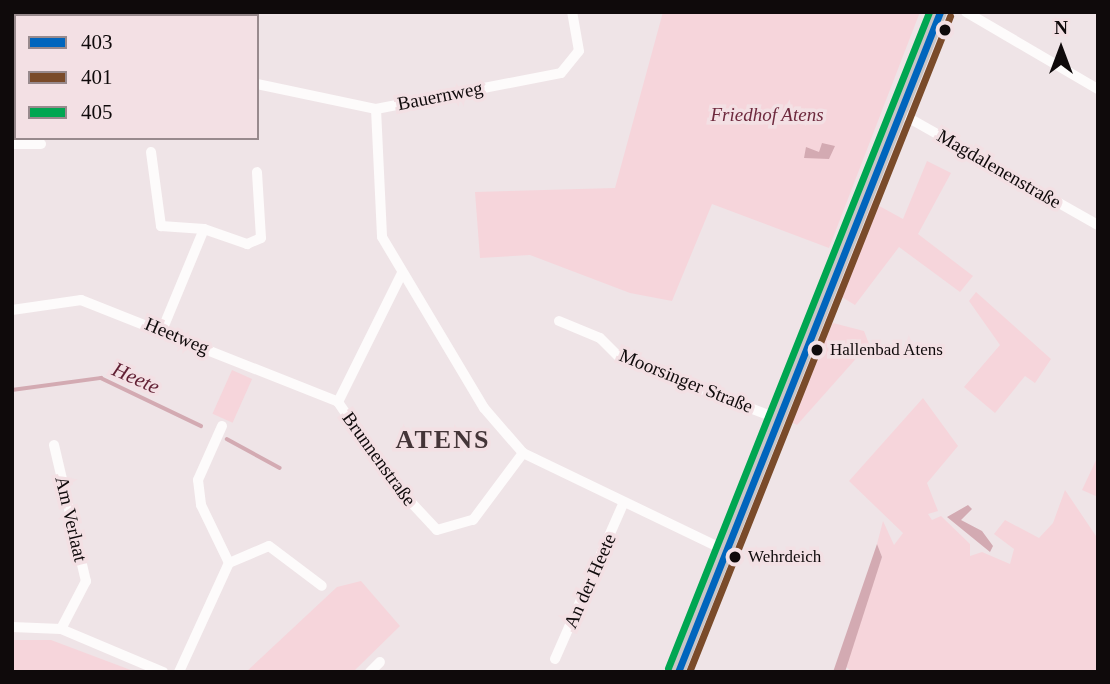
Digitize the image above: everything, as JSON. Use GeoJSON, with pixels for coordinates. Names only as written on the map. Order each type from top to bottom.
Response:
{"type":"FeatureCollection","features":[{"type":"Feature","properties":{"kind":"street","name":"Bauernweg"},"geometry":{"type":"LineString","coordinates":[[402,273],[383,237],[376,109],[561,73],[579,51],[572,12]]}},
{"type":"Feature","properties":{"kind":"street"},"geometry":{"type":"LineString","coordinates":[[678,672],[940,12]]}},
{"type":"Feature","properties":{"kind":"street"},"geometry":{"type":"LineString","coordinates":[[966,12],[1098,89]]}},
{"type":"Feature","properties":{"kind":"street"},"geometry":{"type":"LineString","coordinates":[[259,84],[376,109]]}},
{"type":"Feature","properties":{"kind":"street","name":"Magdalenenstraße"},"geometry":{"type":"LineString","coordinates":[[900,113],[1098,225]]}},
{"type":"Feature","properties":{"kind":"street"},"geometry":{"type":"LineString","coordinates":[[12,144],[41,144]]}},
{"type":"Feature","properties":{"kind":"street"},"geometry":{"type":"LineString","coordinates":[[151,152],[161,226],[204,229],[247,244],[261,238],[257,172]]}},
{"type":"Feature","properties":{"kind":"street"},"geometry":{"type":"LineString","coordinates":[[163,328],[204,229]]}},
{"type":"Feature","properties":{"kind":"street"},"geometry":{"type":"LineString","coordinates":[[402,273],[418,288],[484,408],[523,453],[727,551]]}},
{"type":"Feature","properties":{"kind":"street","name":"Brunnenstraße"},"geometry":{"type":"LineString","coordinates":[[402,273],[338,402],[393,483],[437,530],[474,520],[523,453]]}},
{"type":"Feature","properties":{"kind":"street","name":"Heetweg"},"geometry":{"type":"LineString","coordinates":[[12,310],[81,300],[163,328],[338,402]]}},
{"type":"Feature","properties":{"kind":"street","name":"Moorsinger Straße"},"geometry":{"type":"LineString","coordinates":[[559,321],[600,338],[620,358],[779,419]]}},
{"type":"Feature","properties":{"kind":"street"},"geometry":{"type":"LineString","coordinates":[[222,426],[198,480],[201,505],[229,563]]}},
{"type":"Feature","properties":{"kind":"street","name":"Am Verlaat"},"geometry":{"type":"LineString","coordinates":[[54,445],[86,581],[61,629]]}},
{"type":"Feature","properties":{"kind":"street","name":"An der Heete"},"geometry":{"type":"LineString","coordinates":[[555,659],[625,502]]}},
{"type":"Feature","properties":{"kind":"street"},"geometry":{"type":"LineString","coordinates":[[179,672],[229,563],[269,546],[321,586]]}},
{"type":"Feature","properties":{"kind":"street"},"geometry":{"type":"LineString","coordinates":[[12,627],[61,629],[163,672]]}},
{"type":"Feature","properties":{"kind":"street"},"geometry":{"type":"LineString","coordinates":[[370,672],[380,663]]}},
{"type":"Feature","properties":{"kind":"green space","name":"Friedhof Atens"},"geometry":{"type":"Polygon","coordinates":[[[663,12],[920,12],[829,248],[712,204],[672,301],[630,293],[530,255],[480,258],[475,192],[615,188],[663,12]]]}},
{"type":"Feature","properties":{"kind":"green space"},"geometry":{"type":"Polygon","coordinates":[[[927,161],[951,173],[918,234],[973,276],[960,292],[899,247],[855,305],[840,296],[872,202],[903,219],[927,161]]]}},
{"type":"Feature","properties":{"kind":"green space"},"geometry":{"type":"Polygon","coordinates":[[[976,292],[1051,359],[1035,383],[1025,376],[995,413],[964,387],[1000,345],[969,301],[976,292]]]}},
{"type":"Feature","properties":{"kind":"green space"},"geometry":{"type":"Polygon","coordinates":[[[833,323],[864,331],[869,344],[797,425],[786,419],[833,323]]]}},
{"type":"Feature","properties":{"kind":"green space"},"geometry":{"type":"Polygon","coordinates":[[[232,370],[252,379],[233,423],[212,414],[232,370]]]}},
{"type":"Feature","properties":{"kind":"green space"},"geometry":{"type":"Polygon","coordinates":[[[923,398],[958,446],[927,483],[938,511],[928,514],[932,520],[941,516],[970,544],[970,556],[982,552],[1010,564],[1014,549],[994,534],[1005,520],[1039,538],[1053,523],[1065,490],[1098,539],[1098,672],[852,672],[843,664],[882,557],[877,544],[883,521],[894,545],[903,533],[849,481],[923,398]]]}},
{"type":"Feature","properties":{"kind":"green space"},"geometry":{"type":"Polygon","coordinates":[[[1098,456],[1098,497],[1082,490],[1098,456]]]}},
{"type":"Feature","properties":{"kind":"green space"},"geometry":{"type":"Polygon","coordinates":[[[361,581],[400,626],[353,672],[246,672],[337,587],[361,581]]]}},
{"type":"Feature","properties":{"kind":"green space"},"geometry":{"type":"Polygon","coordinates":[[[12,640],[51,640],[136,672],[12,672],[12,640]]]}},
{"type":"Feature","properties":{"kind":"shaded area"},"geometry":{"type":"Polygon","coordinates":[[[822,143],[835,146],[829,159],[804,158],[806,147],[819,152],[822,143]]]}},
{"type":"Feature","properties":{"kind":"shaded area"},"geometry":{"type":"Polygon","coordinates":[[[968,505],[972,509],[961,520],[982,531],[993,546],[990,552],[947,517],[968,505]]]}},
{"type":"Feature","properties":{"kind":"shaded area"},"geometry":{"type":"Polygon","coordinates":[[[877,544],[882,557],[845,672],[833,672],[877,544]]]}},
{"type":"Feature","properties":{"kind":"waterway","name":"Heete"},"geometry":{"type":"LineString","coordinates":[[12,390],[101,378],[201,426]]}},
{"type":"Feature","properties":{"kind":"waterway","name":"Heete"},"geometry":{"type":"LineString","coordinates":[[227,439],[280,468]]}},
{"type":"Feature","properties":{"kind":"transit line","name":"405"},"geometry":{"type":"LineString","coordinates":[[668,668],[929,12]]}},
{"type":"Feature","properties":{"kind":"transit line","name":"403"},"geometry":{"type":"LineString","coordinates":[[678,672],[940,12]]}},
{"type":"Feature","properties":{"kind":"transit line","name":"401"},"geometry":{"type":"LineString","coordinates":[[689,672],[950,16]]}},
{"type":"Feature","properties":{"kind":"place","name":"Hallenbad Atens"},"geometry":{"type":"Point","coordinates":[817,350]}},
{"type":"Feature","properties":{"kind":"place","name":"Wehrdeich"},"geometry":{"type":"Point","coordinates":[735,557]}},
{"type":"Feature","properties":{"kind":"district","name":"ATENS"},"geometry":{"type":"Point","coordinates":[443,440]}}]}
